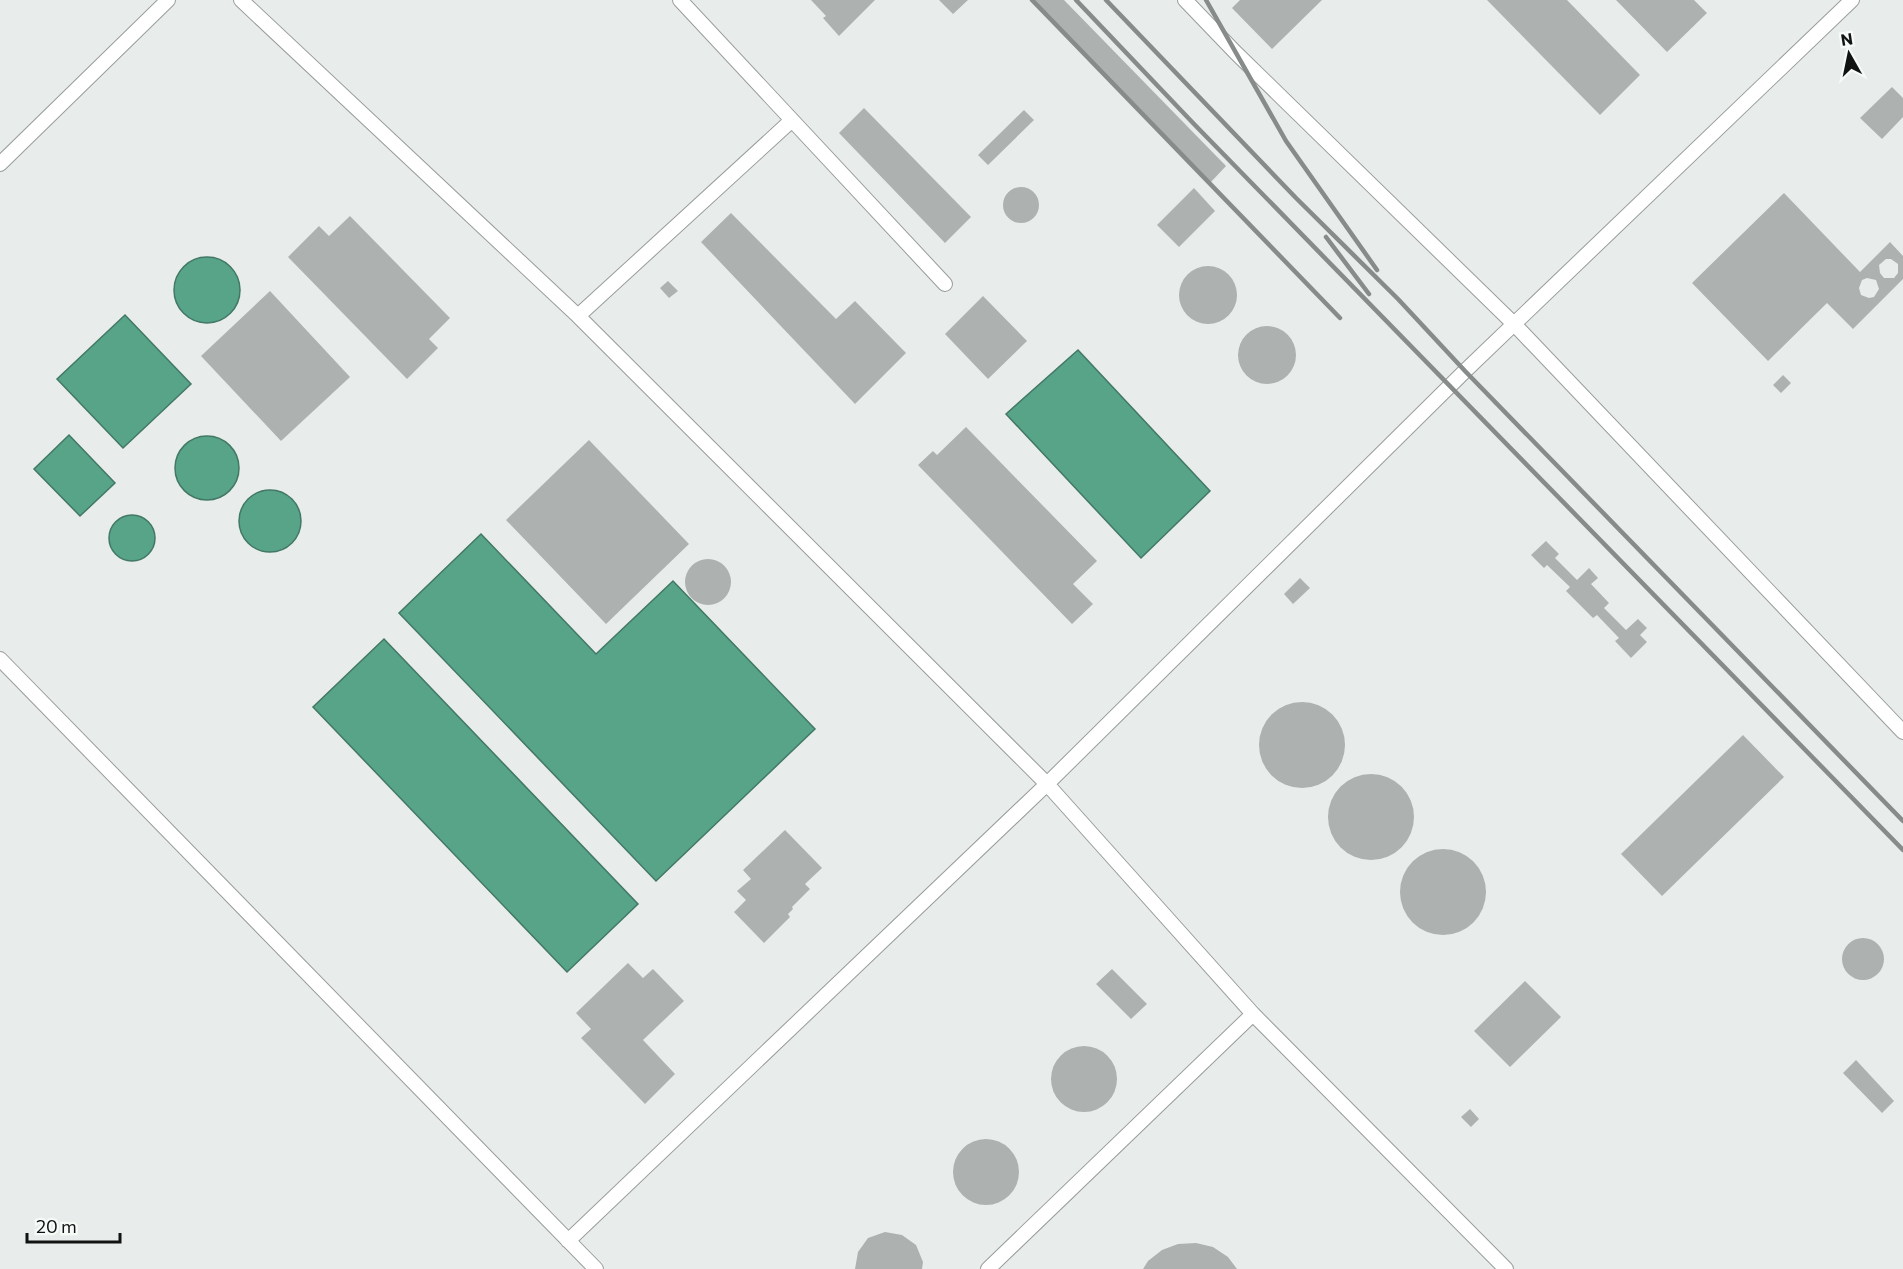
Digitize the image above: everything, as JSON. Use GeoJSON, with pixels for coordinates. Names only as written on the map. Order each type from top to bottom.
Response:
{"type":"FeatureCollection","features":[{"type":"Feature","properties":{"kind":"lane"},"geometry":{"type":"LineString","coordinates":[[0,164],[168,0]]}},
{"type":"Feature","properties":{"kind":"lane"},"geometry":{"type":"LineString","coordinates":[[241,0],[578,316],[1047,784],[1253,1014],[1506,1269]]}},
{"type":"Feature","properties":{"kind":"lane"},"geometry":{"type":"LineString","coordinates":[[680,0],[945,284]]}},
{"type":"Feature","properties":{"kind":"lane"},"geometry":{"type":"LineString","coordinates":[[1185,0],[1235,52],[1515,325],[1903,732]]}},
{"type":"Feature","properties":{"kind":"lane"},"geometry":{"type":"LineString","coordinates":[[568,1241],[1047,784],[1465,371],[1852,0]]}},
{"type":"Feature","properties":{"kind":"lane"},"geometry":{"type":"LineString","coordinates":[[578,316],[792,120]]}},
{"type":"Feature","properties":{"kind":"lane"},"geometry":{"type":"LineString","coordinates":[[0,659],[596,1269]]}},
{"type":"Feature","properties":{"kind":"lane"},"geometry":{"type":"LineString","coordinates":[[988,1269],[1253,1014]]}},
{"type":"Feature","properties":{"kind":"shaded area"},"geometry":{"type":"Polygon","coordinates":[[[207,257],[219,260],[230,267],[237,278],[240,290],[237,302],[230,313],[219,320],[207,323],[195,320],[184,313],[177,302],[174,290],[177,278],[184,267],[195,260],[207,257]]]}},
{"type":"Feature","properties":{"kind":"shaded area"},"geometry":{"type":"Polygon","coordinates":[[[125,315],[191,384],[123,448],[57,379],[125,315]]]}},
{"type":"Feature","properties":{"kind":"shaded area"},"geometry":{"type":"Polygon","coordinates":[[[1078,350],[1210,491],[1141,558],[1006,414],[1078,350]]]}},
{"type":"Feature","properties":{"kind":"shaded area"},"geometry":{"type":"Polygon","coordinates":[[[69,435],[115,483],[80,516],[34,469],[69,435]]]}},
{"type":"Feature","properties":{"kind":"shaded area"},"geometry":{"type":"Polygon","coordinates":[[[207,436],[219,438],[230,445],[237,456],[239,468],[237,480],[230,491],[219,498],[207,500],[195,498],[184,491],[177,480],[175,468],[177,456],[184,445],[195,438],[207,436]]]}},
{"type":"Feature","properties":{"kind":"shaded area"},"geometry":{"type":"Polygon","coordinates":[[[270,490],[282,492],[292,499],[299,509],[301,521],[299,533],[292,543],[282,550],[270,552],[258,550],[248,543],[241,533],[239,521],[241,509],[248,499],[258,492],[270,490]]]}},
{"type":"Feature","properties":{"kind":"shaded area"},"geometry":{"type":"Polygon","coordinates":[[[132,515],[141,516],[149,521],[154,529],[154,547],[149,555],[141,560],[132,561],[123,560],[115,555],[110,547],[109,538],[110,529],[115,521],[123,516],[132,515]]]}},
{"type":"Feature","properties":{"kind":"shaded area"},"geometry":{"type":"Polygon","coordinates":[[[481,534],[596,654],[673,581],[815,729],[656,881],[399,613],[481,534]]]}},
{"type":"Feature","properties":{"kind":"shaded area"},"geometry":{"type":"Polygon","coordinates":[[[384,639],[638,904],[567,972],[313,707],[384,639]]]}},
{"type":"Feature","properties":{"kind":"building"},"geometry":{"type":"Polygon","coordinates":[[[811,0],[875,0],[839,36],[823,18],[826,16],[811,0]]]}},
{"type":"Feature","properties":{"kind":"building"},"geometry":{"type":"Polygon","coordinates":[[[939,0],[968,0],[953,14],[939,0]]]}},
{"type":"Feature","properties":{"kind":"building"},"geometry":{"type":"Polygon","coordinates":[[[1032,0],[1064,0],[1226,166],[1210,183],[1032,0]]]}},
{"type":"Feature","properties":{"kind":"building"},"geometry":{"type":"Polygon","coordinates":[[[1240,0],[1322,0],[1272,49],[1232,8],[1240,0]]]}},
{"type":"Feature","properties":{"kind":"building"},"geometry":{"type":"Polygon","coordinates":[[[1487,0],[1567,0],[1640,75],[1600,115],[1487,0]]]}},
{"type":"Feature","properties":{"kind":"building"},"geometry":{"type":"Polygon","coordinates":[[[1616,0],[1694,0],[1707,13],[1667,52],[1616,0]]]}},
{"type":"Feature","properties":{"kind":"building"},"geometry":{"type":"Polygon","coordinates":[[[1892,87],[1903,98],[1903,117],[1882,139],[1860,118],[1892,87]]]}},
{"type":"Feature","properties":{"kind":"building"},"geometry":{"type":"Polygon","coordinates":[[[864,108],[971,217],[945,243],[839,133],[864,108]]]}},
{"type":"Feature","properties":{"kind":"building"},"geometry":{"type":"Polygon","coordinates":[[[1024,110],[1034,120],[988,165],[978,155],[1024,110]]]}},
{"type":"Feature","properties":{"kind":"building"},"geometry":{"type":"Polygon","coordinates":[[[1021,187],[1034,192],[1039,205],[1034,218],[1021,223],[1008,218],[1003,205],[1008,192],[1021,187]]]}},
{"type":"Feature","properties":{"kind":"building"},"geometry":{"type":"Polygon","coordinates":[[[1194,188],[1215,211],[1179,247],[1157,225],[1194,188]]]}},
{"type":"Feature","properties":{"kind":"building"},"geometry":{"type":"Polygon","coordinates":[[[1784,193],[1860,272],[1890,242],[1903,256],[1903,279],[1853,329],[1827,303],[1768,361],[1692,283],[1784,193]],[[1886,259],[1879,265],[1880,273],[1884,278],[1894,278],[1898,273],[1898,264],[1891,259],[1886,259]],[[1867,278],[1862,280],[1859,288],[1861,295],[1874,297],[1879,289],[1876,280],[1867,278]]]}},
{"type":"Feature","properties":{"kind":"building"},"geometry":{"type":"Polygon","coordinates":[[[731,213],[836,319],[855,301],[906,353],[855,404],[701,242],[731,213]]]}},
{"type":"Feature","properties":{"kind":"building"},"geometry":{"type":"Polygon","coordinates":[[[350,216],[450,318],[429,339],[438,348],[407,379],[288,257],[319,226],[329,236],[350,216]]]}},
{"type":"Feature","properties":{"kind":"building"},"geometry":{"type":"Polygon","coordinates":[[[1208,266],[1219,268],[1232,279],[1237,295],[1235,306],[1224,319],[1208,324],[1197,322],[1184,311],[1179,295],[1181,284],[1192,271],[1208,266]]]}},
{"type":"Feature","properties":{"kind":"building"},"geometry":{"type":"Polygon","coordinates":[[[668,281],[678,291],[669,298],[660,288],[668,281]]]}},
{"type":"Feature","properties":{"kind":"building"},"geometry":{"type":"Polygon","coordinates":[[[270,291],[350,377],[281,441],[201,356],[270,291]]]}},
{"type":"Feature","properties":{"kind":"building"},"geometry":{"type":"Polygon","coordinates":[[[983,296],[1027,341],[988,379],[945,334],[983,296]]]}},
{"type":"Feature","properties":{"kind":"building"},"geometry":{"type":"Polygon","coordinates":[[[1267,326],[1278,328],[1291,339],[1296,355],[1294,366],[1283,379],[1267,384],[1256,382],[1243,371],[1238,355],[1240,344],[1251,331],[1267,326]]]}},
{"type":"Feature","properties":{"kind":"building"},"geometry":{"type":"Polygon","coordinates":[[[1783,375],[1791,383],[1781,393],[1773,385],[1783,375]]]}},
{"type":"Feature","properties":{"kind":"building"},"geometry":{"type":"Polygon","coordinates":[[[966,427],[1097,561],[1073,584],[1093,604],[1072,624],[918,465],[933,451],[937,455],[966,427]]]}},
{"type":"Feature","properties":{"kind":"building"},"geometry":{"type":"Polygon","coordinates":[[[589,440],[689,544],[606,624],[506,520],[589,440]]]}},
{"type":"Feature","properties":{"kind":"building"},"geometry":{"type":"Polygon","coordinates":[[[1546,541],[1559,554],[1555,558],[1577,580],[1589,568],[1598,578],[1591,584],[1609,603],[1604,608],[1626,630],[1638,619],[1647,628],[1640,635],[1647,642],[1631,658],[1615,641],[1619,638],[1597,615],[1593,618],[1566,591],[1570,587],[1547,565],[1544,568],[1531,555],[1546,541]]]}},
{"type":"Feature","properties":{"kind":"building"},"geometry":{"type":"Polygon","coordinates":[[[708,559],[724,566],[731,582],[724,598],[708,605],[692,598],[685,582],[692,566],[708,559]]]}},
{"type":"Feature","properties":{"kind":"building"},"geometry":{"type":"Polygon","coordinates":[[[1300,578],[1310,588],[1293,604],[1284,594],[1300,578]]]}},
{"type":"Feature","properties":{"kind":"building"},"geometry":{"type":"Polygon","coordinates":[[[1302,702],[1326,709],[1338,721],[1345,745],[1338,769],[1326,781],[1302,788],[1278,781],[1266,769],[1259,745],[1266,721],[1278,709],[1302,702]]]}},
{"type":"Feature","properties":{"kind":"building"},"geometry":{"type":"Polygon","coordinates":[[[1743,735],[1784,777],[1662,896],[1621,854],[1743,735]]]}},
{"type":"Feature","properties":{"kind":"building"},"geometry":{"type":"Polygon","coordinates":[[[1371,774],[1395,781],[1407,793],[1414,817],[1407,841],[1395,853],[1371,860],[1347,853],[1335,841],[1328,817],[1335,793],[1347,781],[1371,774]]]}},
{"type":"Feature","properties":{"kind":"building"},"geometry":{"type":"Polygon","coordinates":[[[785,830],[822,868],[805,884],[810,889],[792,907],[793,909],[788,914],[790,917],[764,943],[734,912],[746,900],[737,891],[751,879],[743,870],[785,830]]]}},
{"type":"Feature","properties":{"kind":"building"},"geometry":{"type":"Polygon","coordinates":[[[1443,849],[1467,856],[1479,868],[1486,892],[1479,916],[1467,928],[1443,935],[1419,928],[1407,916],[1400,892],[1407,868],[1419,856],[1443,849]]]}},
{"type":"Feature","properties":{"kind":"building"},"geometry":{"type":"Polygon","coordinates":[[[1863,938],[1878,944],[1884,959],[1878,974],[1863,980],[1848,974],[1842,959],[1848,944],[1863,938]]]}},
{"type":"Feature","properties":{"kind":"building"},"geometry":{"type":"Polygon","coordinates":[[[628,963],[643,978],[653,969],[684,1001],[643,1040],[675,1074],[645,1104],[581,1038],[591,1029],[576,1013],[628,963]]]}},
{"type":"Feature","properties":{"kind":"building"},"geometry":{"type":"Polygon","coordinates":[[[1112,969],[1147,1004],[1131,1019],[1096,984],[1112,969]]]}},
{"type":"Feature","properties":{"kind":"building"},"geometry":{"type":"Polygon","coordinates":[[[1525,981],[1561,1017],[1510,1067],[1474,1031],[1525,981]]]}},
{"type":"Feature","properties":{"kind":"building"},"geometry":{"type":"Polygon","coordinates":[[[1090,1046],[1108,1055],[1115,1066],[1117,1079],[1115,1092],[1108,1103],[1097,1110],[1078,1112],[1060,1103],[1053,1092],[1051,1073],[1060,1055],[1071,1048],[1090,1046]]]}},
{"type":"Feature","properties":{"kind":"building"},"geometry":{"type":"Polygon","coordinates":[[[1856,1060],[1894,1101],[1882,1113],[1843,1073],[1856,1060]]]}},
{"type":"Feature","properties":{"kind":"building"},"geometry":{"type":"Polygon","coordinates":[[[1470,1109],[1479,1119],[1471,1127],[1461,1117],[1470,1109]]]}},
{"type":"Feature","properties":{"kind":"building"},"geometry":{"type":"Polygon","coordinates":[[[992,1139],[1010,1148],[1017,1159],[1019,1172],[1017,1185],[1010,1196],[999,1203],[980,1205],[962,1196],[955,1185],[953,1166],[962,1148],[973,1141],[992,1139]]]}},
{"type":"Feature","properties":{"kind":"building"},"geometry":{"type":"Polygon","coordinates":[[[885,1232],[902,1235],[916,1245],[923,1262],[922,1269],[855,1269],[858,1252],[868,1238],[885,1232]]]}},
{"type":"Feature","properties":{"kind":"building"},"geometry":{"type":"Polygon","coordinates":[[[1196,1243],[1213,1247],[1228,1257],[1237,1269],[1143,1269],[1148,1261],[1162,1250],[1178,1244],[1196,1243]]]}},
{"type":"Feature","properties":{"kind":"railway"},"geometry":{"type":"LineString","coordinates":[[1032,0],[1340,318]]}},
{"type":"Feature","properties":{"kind":"railway"},"geometry":{"type":"LineString","coordinates":[[1076,0],[1193,123],[1903,850]]}},
{"type":"Feature","properties":{"kind":"railway"},"geometry":{"type":"LineString","coordinates":[[1106,0],[1903,821]]}},
{"type":"Feature","properties":{"kind":"railway"},"geometry":{"type":"LineString","coordinates":[[1206,0],[1286,141],[1377,270]]}},
{"type":"Feature","properties":{"kind":"railway"},"geometry":{"type":"LineString","coordinates":[[1326,237],[1369,294]]}}]}
